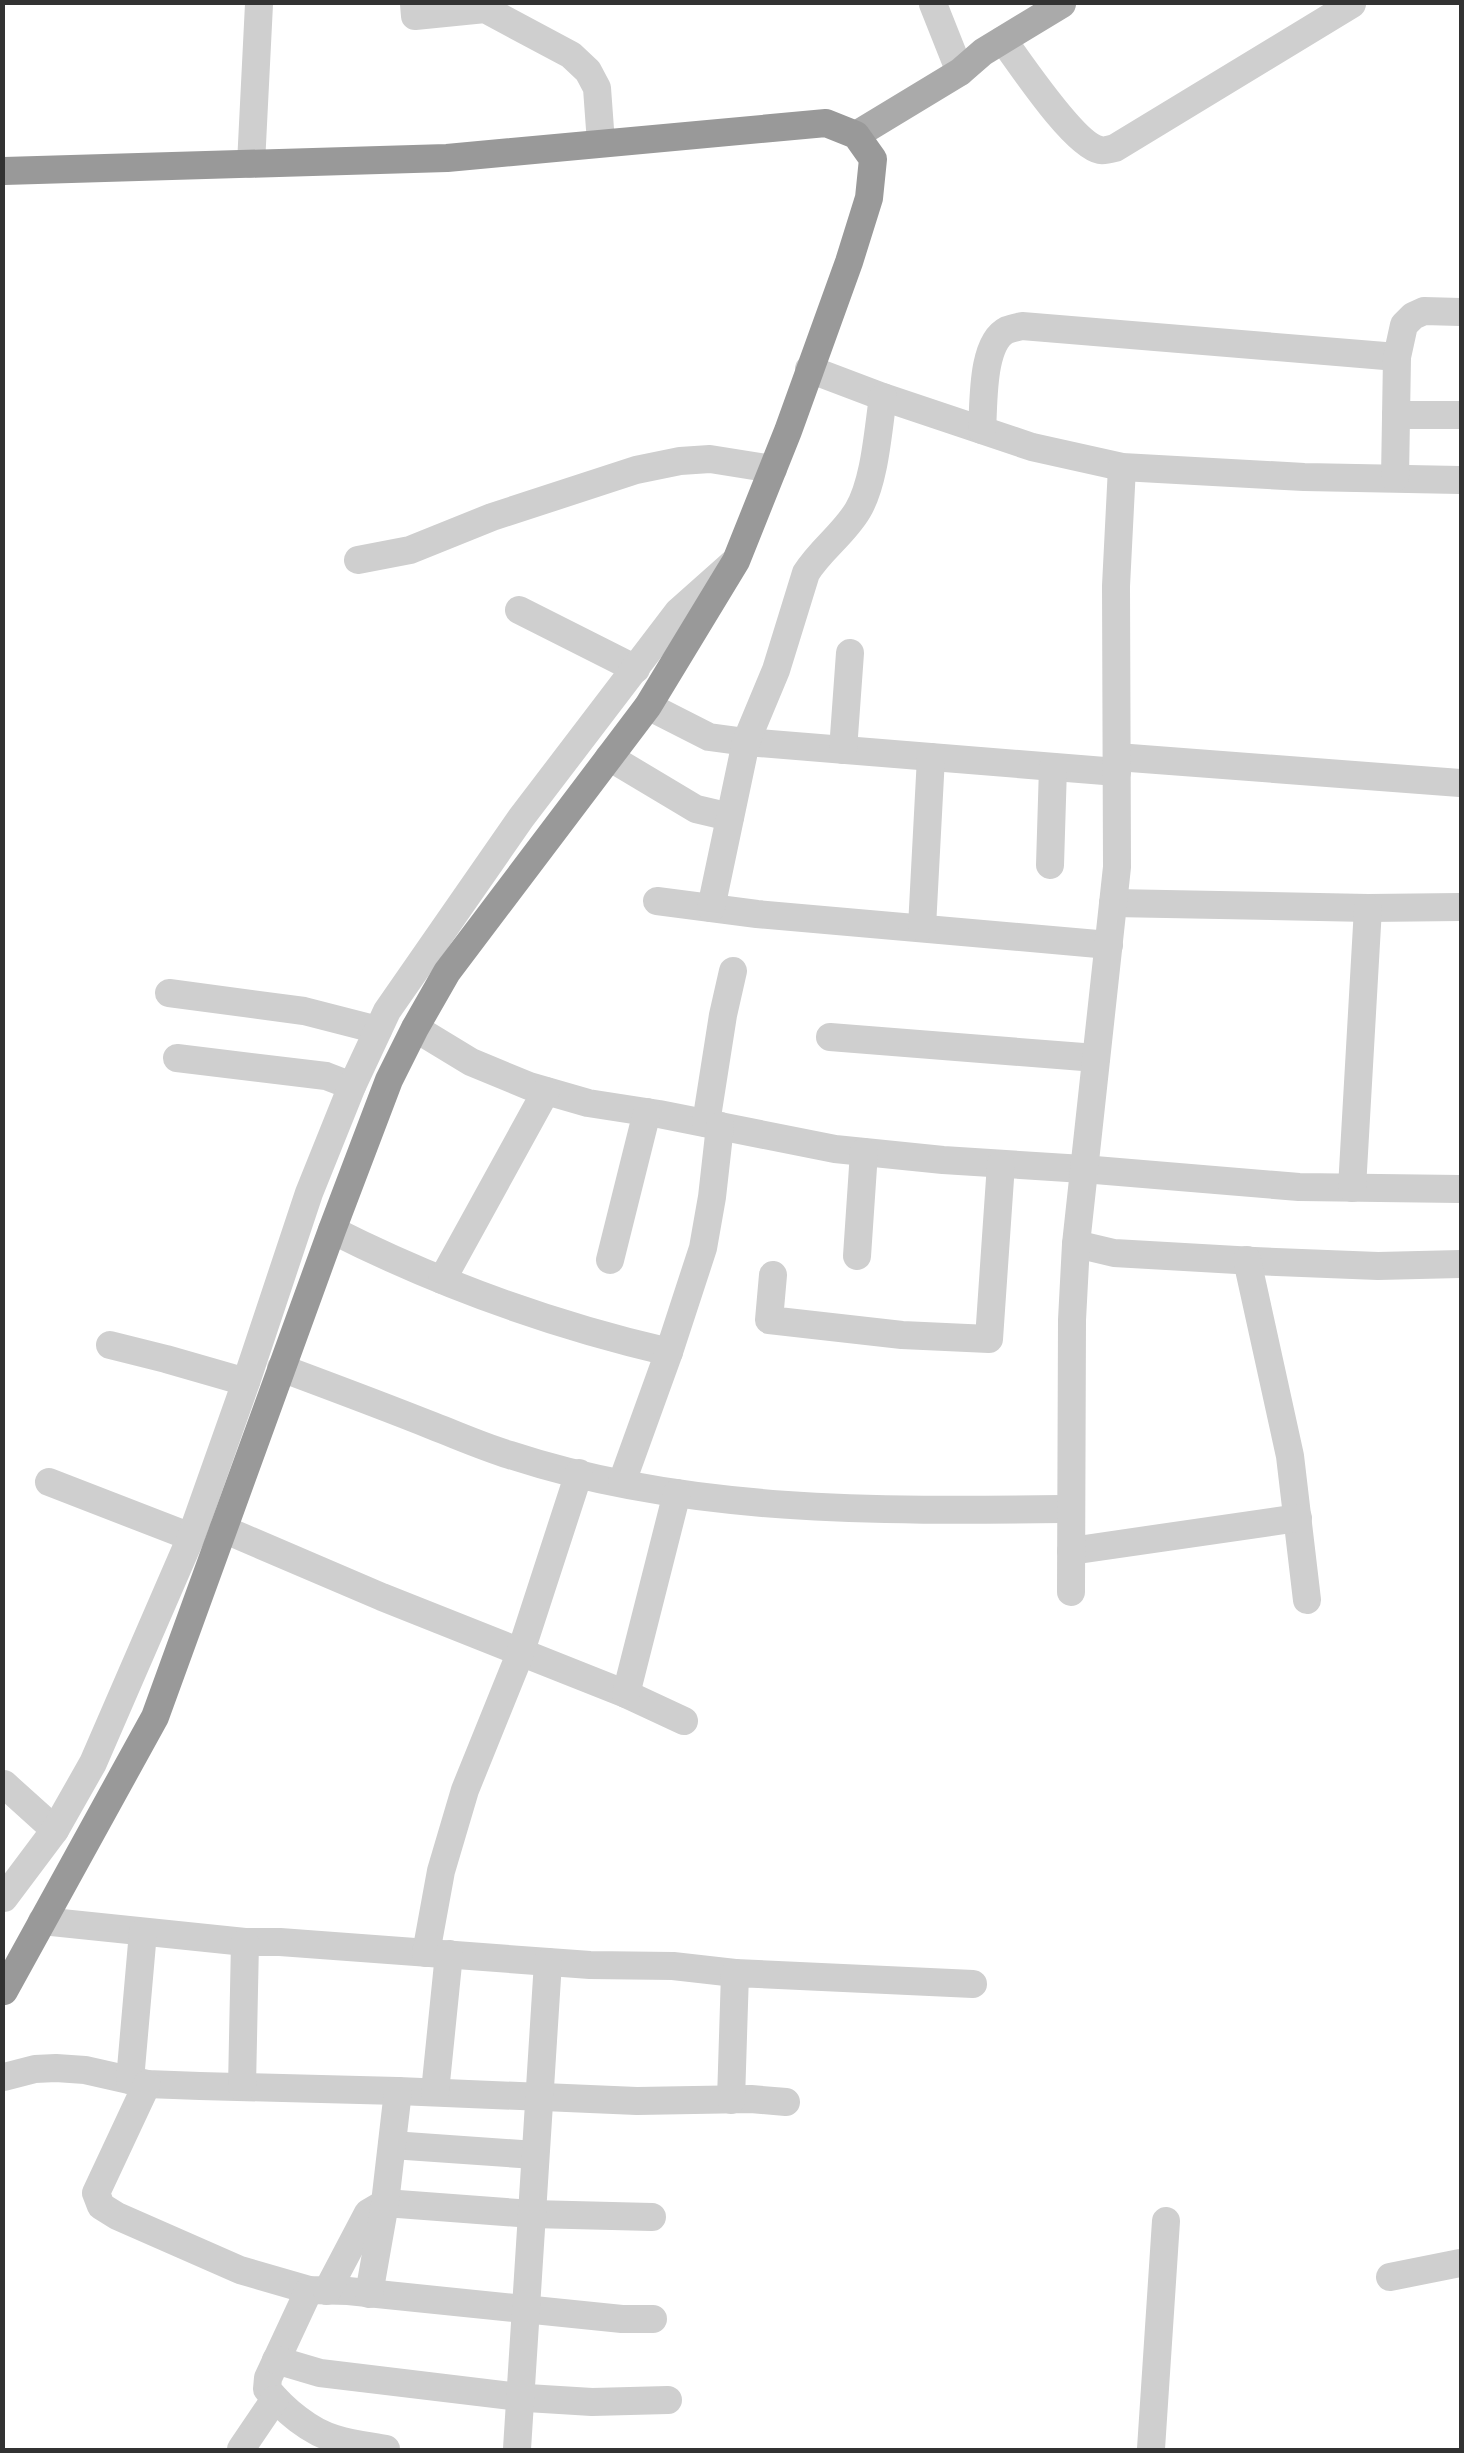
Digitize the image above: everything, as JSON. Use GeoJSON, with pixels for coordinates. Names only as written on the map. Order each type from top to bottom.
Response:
{"type":"FeatureCollection","features":[{"type":"Feature","properties":{"kind":"highway"},"geometry":{"type":"LineString","coordinates":[[4,170],[447,158],[826,122],[856,135],[873,159],[869,198],[849,262],[808,369],[773,469],[736,561],[648,706],[447,972],[415,1028],[389,1080],[332,1230],[155,1717],[4,1991]]}},
{"type":"Feature","properties":{"kind":"main road"},"geometry":{"type":"LineString","coordinates":[[856,135],[960,72],[983,52],[1062,4]]}},
{"type":"Feature","properties":{"kind":"street"},"geometry":{"type":"LineString","coordinates":[[251,164],[259,4]]}},
{"type":"Feature","properties":{"kind":"street"},"geometry":{"type":"LineString","coordinates":[[414,4],[416,16],[484,7],[571,55],[588,71],[597,88],[601,143]]}},
{"type":"Feature","properties":{"kind":"street"},"geometry":{"type":"LineString","coordinates":[[933,4],[960,72]]}},
{"type":"Feature","properties":{"kind":"street"},"geometry":{"type":"LineString","coordinates":[[1003,40],[1068,126],[1084,141],[1100,150],[1115,148],[1352,4]]}},
{"type":"Feature","properties":{"kind":"street"},"geometry":{"type":"LineString","coordinates":[[1395,478],[1396,357],[1404,325],[1413,316],[1424,311],[1460,312]]}},
{"type":"Feature","properties":{"kind":"street"},"geometry":{"type":"LineString","coordinates":[[982,430],[988,358],[996,340],[1006,330],[1022,326],[1396,357]]}},
{"type":"Feature","properties":{"kind":"street"},"geometry":{"type":"LineString","coordinates":[[808,369],[883,397],[1032,446],[1122,466],[1304,477],[1460,480]]}},
{"type":"Feature","properties":{"kind":"street"},"geometry":{"type":"LineString","coordinates":[[711,908],[746,742],[776,670],[806,573],[815,558],[844,530],[859,509],[870,476],[883,397]]}},
{"type":"Feature","properties":{"kind":"street"},"geometry":{"type":"LineString","coordinates":[[1396,415],[1460,416]]}},
{"type":"Feature","properties":{"kind":"street"},"geometry":{"type":"LineString","coordinates":[[358,560],[410,550],[492,517],[636,470],[680,461],[710,459],[773,469]]}},
{"type":"Feature","properties":{"kind":"street"},"geometry":{"type":"LineString","coordinates":[[1071,1592],[1072,1320],[1076,1244],[1117,867],[1116,586],[1122,466]]}},
{"type":"Feature","properties":{"kind":"street"},"geometry":{"type":"LineString","coordinates":[[4,1898],[55,1830],[93,1763],[191,1537],[246,1382],[309,1193],[352,1086],[387,1011],[521,818],[636,670],[678,612],[736,561]]}},
{"type":"Feature","properties":{"kind":"street"},"geometry":{"type":"LineString","coordinates":[[519,610],[636,670]]}},
{"type":"Feature","properties":{"kind":"street"},"geometry":{"type":"LineString","coordinates":[[843,750],[850,653]]}},
{"type":"Feature","properties":{"kind":"street"},"geometry":{"type":"LineString","coordinates":[[648,706],[709,737],[746,742],[1053,767],[1117,764],[1460,783]]}},
{"type":"Feature","properties":{"kind":"street"},"geometry":{"type":"LineString","coordinates":[[609,757],[696,809],[730,816]]}},
{"type":"Feature","properties":{"kind":"street"},"geometry":{"type":"LineString","coordinates":[[922,927],[931,757]]}},
{"type":"Feature","properties":{"kind":"street"},"geometry":{"type":"LineString","coordinates":[[1050,865],[1053,767]]}},
{"type":"Feature","properties":{"kind":"street"},"geometry":{"type":"LineString","coordinates":[[657,901],[711,908],[1109,945]]}},
{"type":"Feature","properties":{"kind":"street"},"geometry":{"type":"LineString","coordinates":[[1113,903],[1368,908],[1460,907]]}},
{"type":"Feature","properties":{"kind":"street"},"geometry":{"type":"LineString","coordinates":[[1352,1188],[1368,908]]}},
{"type":"Feature","properties":{"kind":"street"},"geometry":{"type":"LineString","coordinates":[[622,1482],[669,1352],[703,1248],[712,1197],[713,1125],[723,1015],[734,971]]}},
{"type":"Feature","properties":{"kind":"street"},"geometry":{"type":"LineString","coordinates":[[169,993],[304,1011],[378,1030]]}},
{"type":"Feature","properties":{"kind":"street"},"geometry":{"type":"LineString","coordinates":[[415,1028],[471,1062],[529,1086],[588,1103],[864,1152],[1299,1188],[1460,1189]]}},
{"type":"Feature","properties":{"kind":"street"},"geometry":{"type":"LineString","coordinates":[[830,1037],[1096,1058]]}},
{"type":"Feature","properties":{"kind":"street"},"geometry":{"type":"LineString","coordinates":[[177,1058],[326,1076],[352,1086]]}},
{"type":"Feature","properties":{"kind":"street"},"geometry":{"type":"LineString","coordinates":[[442,1280],[546,1091]]}},
{"type":"Feature","properties":{"kind":"street"},"geometry":{"type":"LineString","coordinates":[[610,1260],[647,1112]]}},
{"type":"Feature","properties":{"kind":"street"},"geometry":{"type":"LineString","coordinates":[[857,1256],[864,1152]]}},
{"type":"Feature","properties":{"kind":"street"},"geometry":{"type":"LineString","coordinates":[[773,1275],[770,1320],[902,1335],[989,1339],[1001,1164]]}},
{"type":"Feature","properties":{"kind":"street"},"geometry":{"type":"LineString","coordinates":[[332,1230],[388,1259],[496,1302],[627,1342],[669,1352]]}},
{"type":"Feature","properties":{"kind":"street"},"geometry":{"type":"LineString","coordinates":[[1076,1244],[1114,1253],[1247,1260],[1378,1266],[1460,1264]]}},
{"type":"Feature","properties":{"kind":"street"},"geometry":{"type":"LineString","coordinates":[[1247,1260],[1290,1456],[1307,1600]]}},
{"type":"Feature","properties":{"kind":"street"},"geometry":{"type":"LineString","coordinates":[[110,1345],[246,1382]]}},
{"type":"Feature","properties":{"kind":"street"},"geometry":{"type":"LineString","coordinates":[[281,1368],[510,1455],[579,1473],[678,1493],[785,1505],[935,1510],[1071,1509]]}},
{"type":"Feature","properties":{"kind":"street"},"geometry":{"type":"LineString","coordinates":[[435,2092],[437,1954],[441,1871],[465,1790],[520,1654],[579,1473]]}},
{"type":"Feature","properties":{"kind":"street"},"geometry":{"type":"LineString","coordinates":[[49,1482],[191,1537]]}},
{"type":"Feature","properties":{"kind":"street"},"geometry":{"type":"LineString","coordinates":[[626,1694],[678,1493]]}},
{"type":"Feature","properties":{"kind":"street"},"geometry":{"type":"LineString","coordinates":[[1071,1551],[1298,1518]]}},
{"type":"Feature","properties":{"kind":"street"},"geometry":{"type":"LineString","coordinates":[[223,1529],[520,1654],[626,1694],[684,1721]]}},
{"type":"Feature","properties":{"kind":"street"},"geometry":{"type":"LineString","coordinates":[[4,1784],[55,1830]]}},
{"type":"Feature","properties":{"kind":"street"},"geometry":{"type":"LineString","coordinates":[[42,1921],[245,1942],[280,1942],[548,1962],[673,1966],[735,1972],[972,1984]]}},
{"type":"Feature","properties":{"kind":"street"},"geometry":{"type":"LineString","coordinates":[[143,1932],[139,2082],[96,2193],[101,2206],[117,2216],[240,2270],[318,2290],[527,2311],[622,2319],[653,2319]]}},
{"type":"Feature","properties":{"kind":"street"},"geometry":{"type":"LineString","coordinates":[[242,2087],[245,1942]]}},
{"type":"Feature","properties":{"kind":"street"},"geometry":{"type":"LineString","coordinates":[[517,2449],[548,1962]]}},
{"type":"Feature","properties":{"kind":"street"},"geometry":{"type":"LineString","coordinates":[[731,2100],[735,1972]]}},
{"type":"Feature","properties":{"kind":"street"},"geometry":{"type":"LineString","coordinates":[[4,2077],[35,2069],[56,2068],[85,2070],[139,2082],[242,2087],[637,2100],[786,2102]]}},
{"type":"Feature","properties":{"kind":"street"},"geometry":{"type":"LineString","coordinates":[[369,2294],[385,2204],[398,2091]]}},
{"type":"Feature","properties":{"kind":"street"},"geometry":{"type":"LineString","coordinates":[[392,2145],[535,2155]]}},
{"type":"Feature","properties":{"kind":"street"},"geometry":{"type":"LineString","coordinates":[[386,2449],[334,2439],[313,2429],[275,2399],[267,2390],[268,2378],[276,2360],[318,2290],[368,2213],[385,2204],[532,2214],[652,2217]]}},
{"type":"Feature","properties":{"kind":"street"},"geometry":{"type":"LineString","coordinates":[[1151,2449],[1166,2220]]}},
{"type":"Feature","properties":{"kind":"street"},"geometry":{"type":"LineString","coordinates":[[1390,2277],[1460,2263]]}},
{"type":"Feature","properties":{"kind":"street"},"geometry":{"type":"LineString","coordinates":[[276,2360],[320,2373],[521,2397],[592,2402],[668,2400]]}},
{"type":"Feature","properties":{"kind":"street"},"geometry":{"type":"LineString","coordinates":[[241,2449],[275,2399]]}}]}
